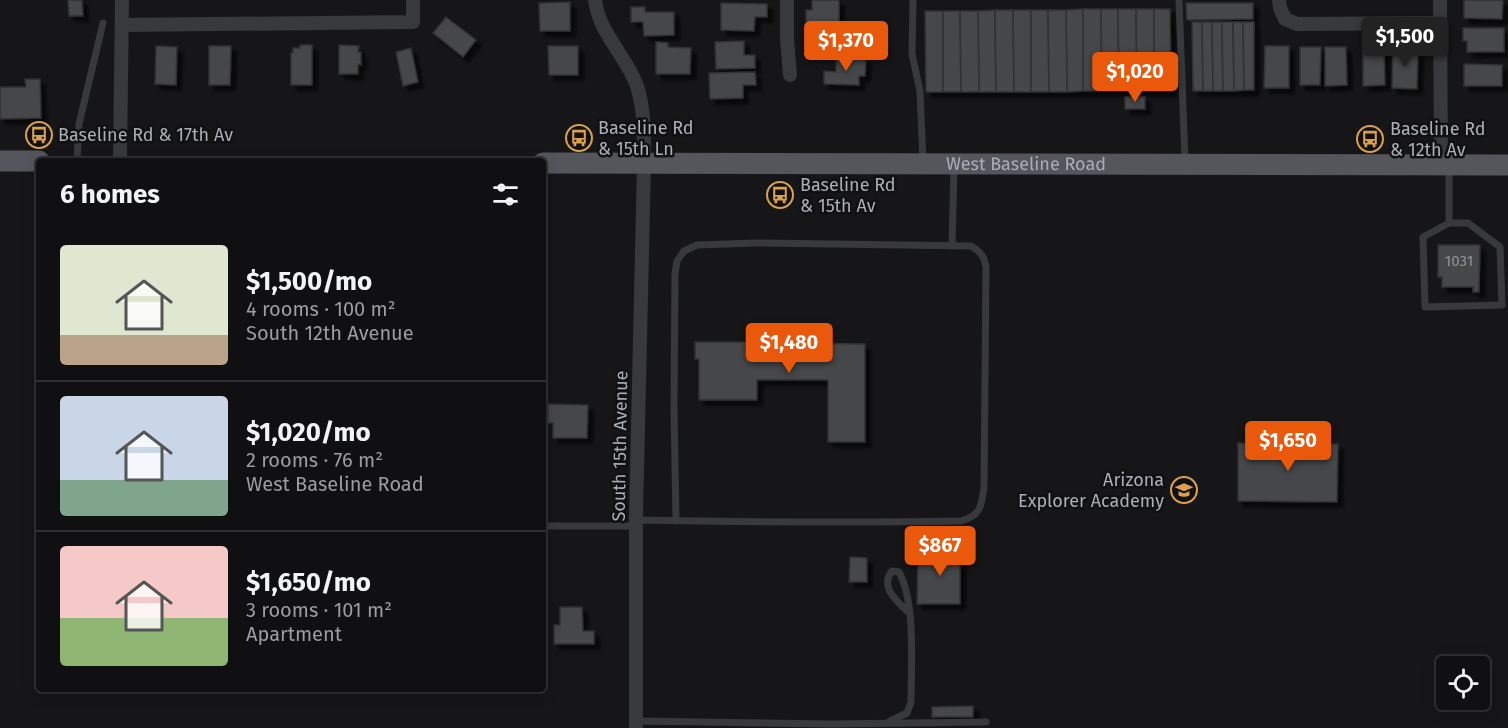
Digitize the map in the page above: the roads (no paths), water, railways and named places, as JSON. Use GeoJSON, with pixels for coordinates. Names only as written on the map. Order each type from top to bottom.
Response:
{"type":"FeatureCollection","features":[{"type":"Feature","properties":{"kind":"main road"},"geometry":{"type":"LineString","coordinates":[[0,161],[36,161]]}},
{"type":"Feature","properties":{"kind":"main road","name":"West Baseline Road"},"geometry":{"type":"LineString","coordinates":[[546,163],[1508,165]]}},
{"type":"Feature","properties":{"kind":"street"},"geometry":{"type":"LineString","coordinates":[[120,158],[122,0]]}},
{"type":"Feature","properties":{"kind":"street"},"geometry":{"type":"LineString","coordinates":[[122,25],[413,22],[413,0]]}},
{"type":"Feature","properties":{"kind":"street","name":"South 15th Avenue"},"geometry":{"type":"LineString","coordinates":[[595,0],[600,24],[630,72],[637,88],[642,118],[644,164],[636,523],[636,725]]}},
{"type":"Feature","properties":{"kind":"street"},"geometry":{"type":"LineString","coordinates":[[787,0],[790,75]]}},
{"type":"Feature","properties":{"kind":"street"},"geometry":{"type":"LineString","coordinates":[[1280,0],[1280,8],[1285,19],[1297,24],[1440,23]]}},
{"type":"Feature","properties":{"kind":"street"},"geometry":{"type":"LineString","coordinates":[[1440,0],[1445,165]]}},
{"type":"Feature","properties":{"kind":"lane"},"geometry":{"type":"LineString","coordinates":[[913,0],[912,54],[920,91],[923,164]]}},
{"type":"Feature","properties":{"kind":"lane"},"geometry":{"type":"LineString","coordinates":[[1179,0],[1185,164]]}},
{"type":"Feature","properties":{"kind":"lane"},"geometry":{"type":"LineString","coordinates":[[77,158],[79,124],[103,23]]}},
{"type":"Feature","properties":{"kind":"lane"},"geometry":{"type":"LineString","coordinates":[[952,246],[954,164]]}},
{"type":"Feature","properties":{"kind":"lane"},"geometry":{"type":"LineString","coordinates":[[1445,165],[1449,222]]}},
{"type":"Feature","properties":{"kind":"lane"},"geometry":{"type":"LineString","coordinates":[[1449,222],[1468,222],[1500,247],[1502,305],[1425,307],[1423,237],[1449,222]]}},
{"type":"Feature","properties":{"kind":"lane"},"geometry":{"type":"LineString","coordinates":[[546,526],[676,521],[961,521],[971,518],[978,513],[984,488],[986,269],[985,258],[980,252],[971,246],[756,243],[697,245],[684,251],[677,261],[675,274],[676,521]]}},
{"type":"Feature","properties":{"kind":"lane"},"geometry":{"type":"LineString","coordinates":[[882,724],[907,713],[911,702],[909,613],[908,593],[899,572],[892,571],[888,576],[891,595],[909,613]]}},
{"type":"Feature","properties":{"kind":"lane"},"geometry":{"type":"LineString","coordinates":[[636,725],[986,722]]}},
{"type":"Feature","properties":{"kind":"place","name":"Baseline Rd & 17th Av"},"geometry":{"type":"Point","coordinates":[39,135]}},
{"type":"Feature","properties":{"kind":"place","name":"Baseline Rd & 15th Ln"},"geometry":{"type":"Point","coordinates":[579,138]}},
{"type":"Feature","properties":{"kind":"place","name":"Baseline Rd & 12th Av"},"geometry":{"type":"Point","coordinates":[1370,139]}},
{"type":"Feature","properties":{"kind":"place","name":"Baseline Rd & 15th Av"},"geometry":{"type":"Point","coordinates":[780,195]}},
{"type":"Feature","properties":{"kind":"place","name":"Arizona Explorer Academy"},"geometry":{"type":"Point","coordinates":[1184,490]}}]}
